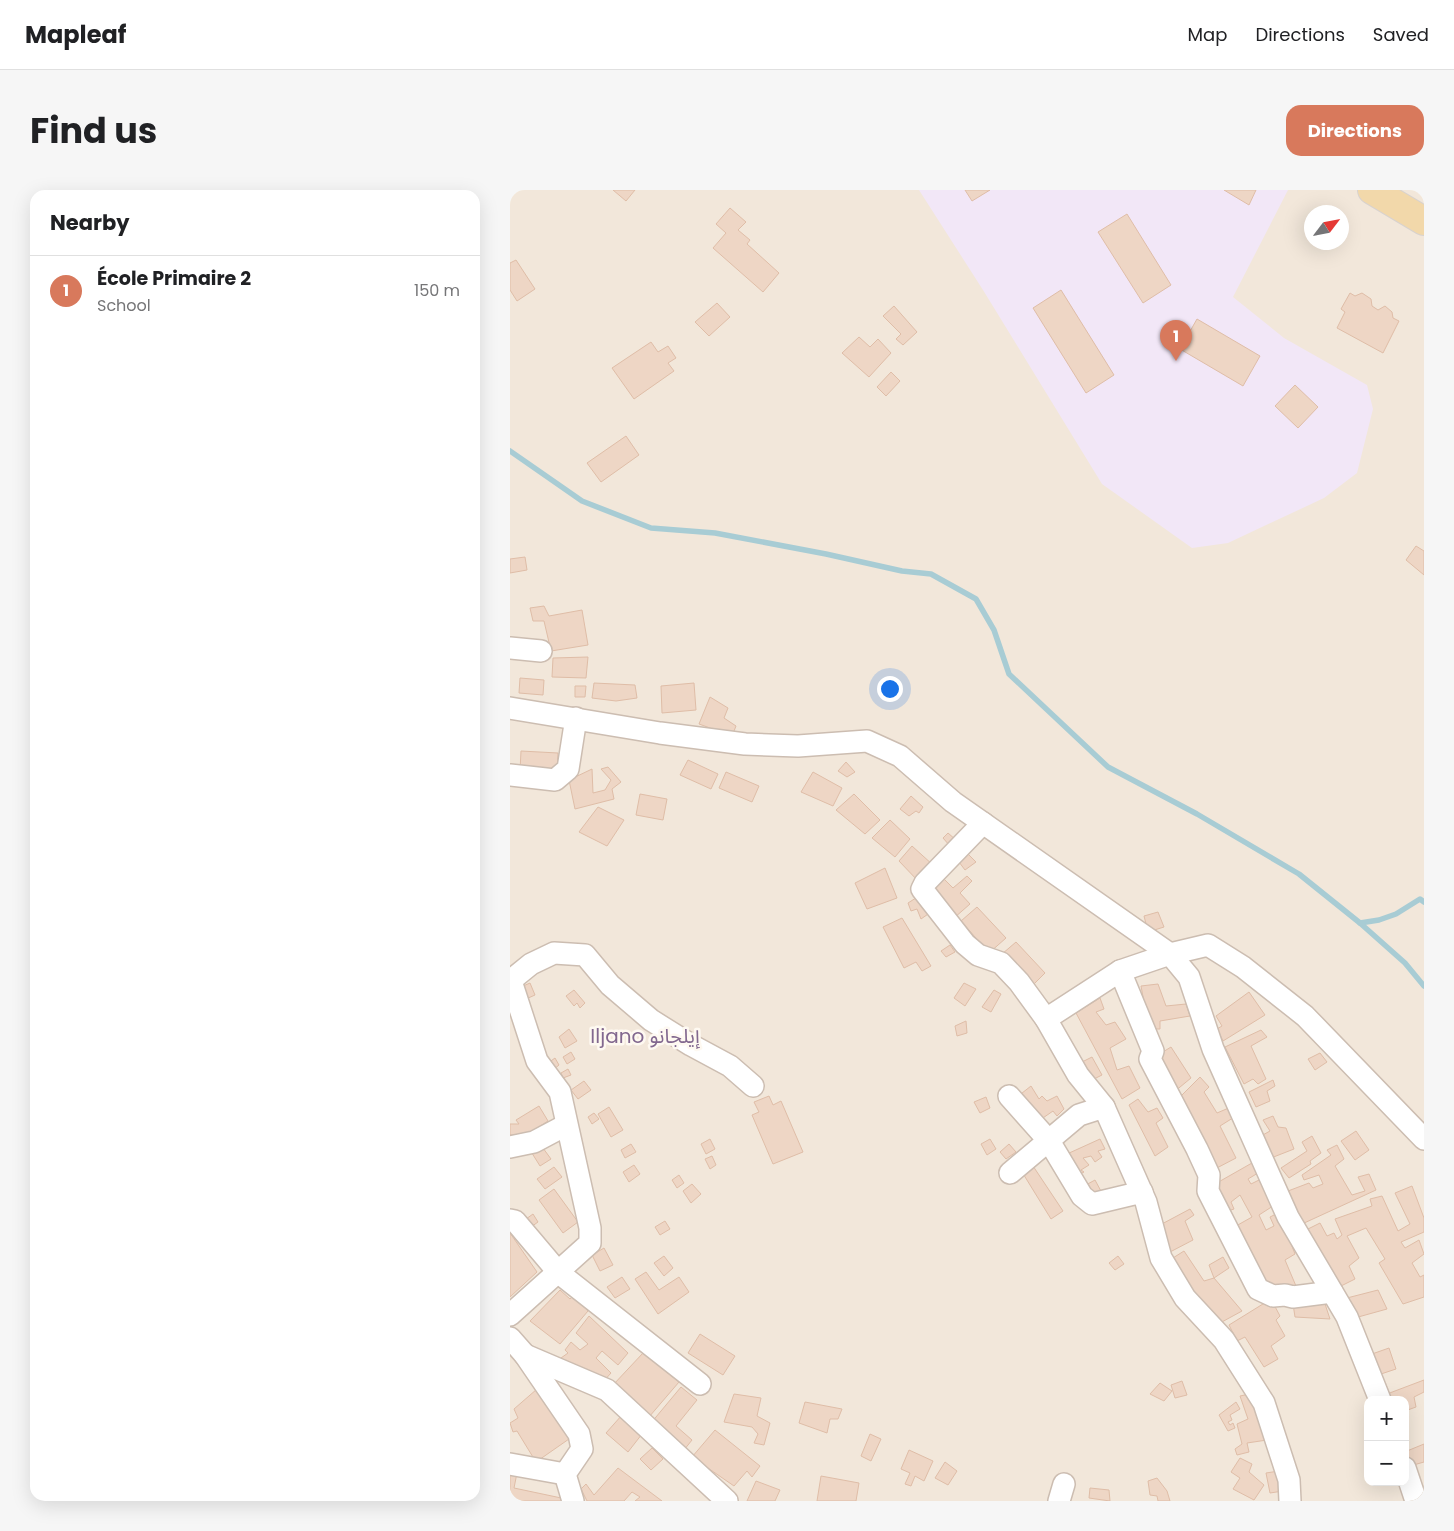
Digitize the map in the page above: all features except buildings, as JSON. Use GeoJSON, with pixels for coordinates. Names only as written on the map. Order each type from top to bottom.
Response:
{"type":"FeatureCollection","features":[{"type":"Feature","properties":{"kind":"main road"},"geometry":{"type":"LineString","coordinates":[[1372,190],[1424,221]]}},
{"type":"Feature","properties":{"kind":"street"},"geometry":{"type":"LineString","coordinates":[[510,648],[540,651]]}},
{"type":"Feature","properties":{"kind":"street"},"geometry":{"type":"LineString","coordinates":[[510,708],[745,744],[798,746],[867,741],[900,756],[953,802],[1170,954],[1189,978],[1212,1049],[1288,1217],[1347,1317],[1378,1396]]}},
{"type":"Feature","properties":{"kind":"street"},"geometry":{"type":"LineString","coordinates":[[510,775],[555,780],[568,769],[576,718]]}},
{"type":"Feature","properties":{"kind":"street"},"geometry":{"type":"LineString","coordinates":[[982,823],[922,889],[965,944],[978,954],[1001,963],[1019,982],[1046,1019],[1078,1075],[1104,1107],[1146,1202],[1161,1258],[1185,1298],[1224,1340],[1264,1403],[1289,1480],[1290,1501]]}},
{"type":"Feature","properties":{"kind":"street"},"geometry":{"type":"LineString","coordinates":[[1046,1019],[1120,971],[1170,954],[1208,945],[1243,966],[1305,1016],[1424,1139]]}},
{"type":"Feature","properties":{"kind":"street"},"geometry":{"type":"LineString","coordinates":[[510,1315],[590,1243],[590,1228],[560,1092],[537,1061],[510,981],[531,964],[554,953],[585,955],[610,985],[651,1020],[730,1066],[754,1086]]}},
{"type":"Feature","properties":{"kind":"street"},"geometry":{"type":"LineString","coordinates":[[1120,971],[1153,1051],[1150,1058],[1198,1149],[1209,1175],[1208,1192],[1258,1289],[1273,1296],[1285,1295],[1293,1297],[1332,1292]]}},
{"type":"Feature","properties":{"kind":"street"},"geometry":{"type":"LineString","coordinates":[[1009,1096],[1049,1141],[1082,1196],[1092,1204],[1142,1192]]}},
{"type":"Feature","properties":{"kind":"street"},"geometry":{"type":"LineString","coordinates":[[1010,1173],[1080,1115],[1104,1107]]}},
{"type":"Feature","properties":{"kind":"street"},"geometry":{"type":"LineString","coordinates":[[510,1147],[534,1142],[566,1124]]}},
{"type":"Feature","properties":{"kind":"street"},"geometry":{"type":"LineString","coordinates":[[510,1220],[515,1221],[559,1272],[700,1384]]}},
{"type":"Feature","properties":{"kind":"street"},"geometry":{"type":"LineString","coordinates":[[510,1338],[525,1355],[579,1434],[582,1449],[565,1474]]}},
{"type":"Feature","properties":{"kind":"street"},"geometry":{"type":"LineString","coordinates":[[525,1355],[607,1390],[726,1501]]}},
{"type":"Feature","properties":{"kind":"street"},"geometry":{"type":"LineString","coordinates":[[510,1464],[565,1474]]}},
{"type":"Feature","properties":{"kind":"street"},"geometry":{"type":"LineString","coordinates":[[565,1474],[573,1501]]}},
{"type":"Feature","properties":{"kind":"street"},"geometry":{"type":"LineString","coordinates":[[1409,1480],[1416,1501]]}},
{"type":"Feature","properties":{"kind":"shaded area"},"geometry":{"type":"Polygon","coordinates":[[[510,190],[1424,190],[1424,1501],[510,1501],[510,190]]]}},
{"type":"Feature","properties":{"kind":"shaded area"},"geometry":{"type":"Polygon","coordinates":[[[919,190],[1288,190],[1233,297],[1284,338],[1367,385],[1373,409],[1357,473],[1324,498],[1228,543],[1192,548],[1102,484],[919,190]]]}},
{"type":"Feature","properties":{"kind":"waterway"},"geometry":{"type":"LineString","coordinates":[[510,451],[582,501],[651,528],[715,533],[826,554],[902,571],[931,574],[976,599],[994,630],[1009,674],[1108,767],[1197,814],[1299,874],[1360,923],[1405,963],[1424,986]]}},
{"type":"Feature","properties":{"kind":"waterway"},"geometry":{"type":"LineString","coordinates":[[1360,923],[1379,920],[1396,914],[1420,899],[1424,902]]}},
{"type":"Feature","properties":{"kind":"place","name":"École Primaire 2"},"geometry":{"type":"Point","coordinates":[1176,361]}},
{"type":"Feature","properties":{"kind":"district","name":"Iljano إيلجانو"},"geometry":{"type":"Point","coordinates":[645,1036]}}]}
